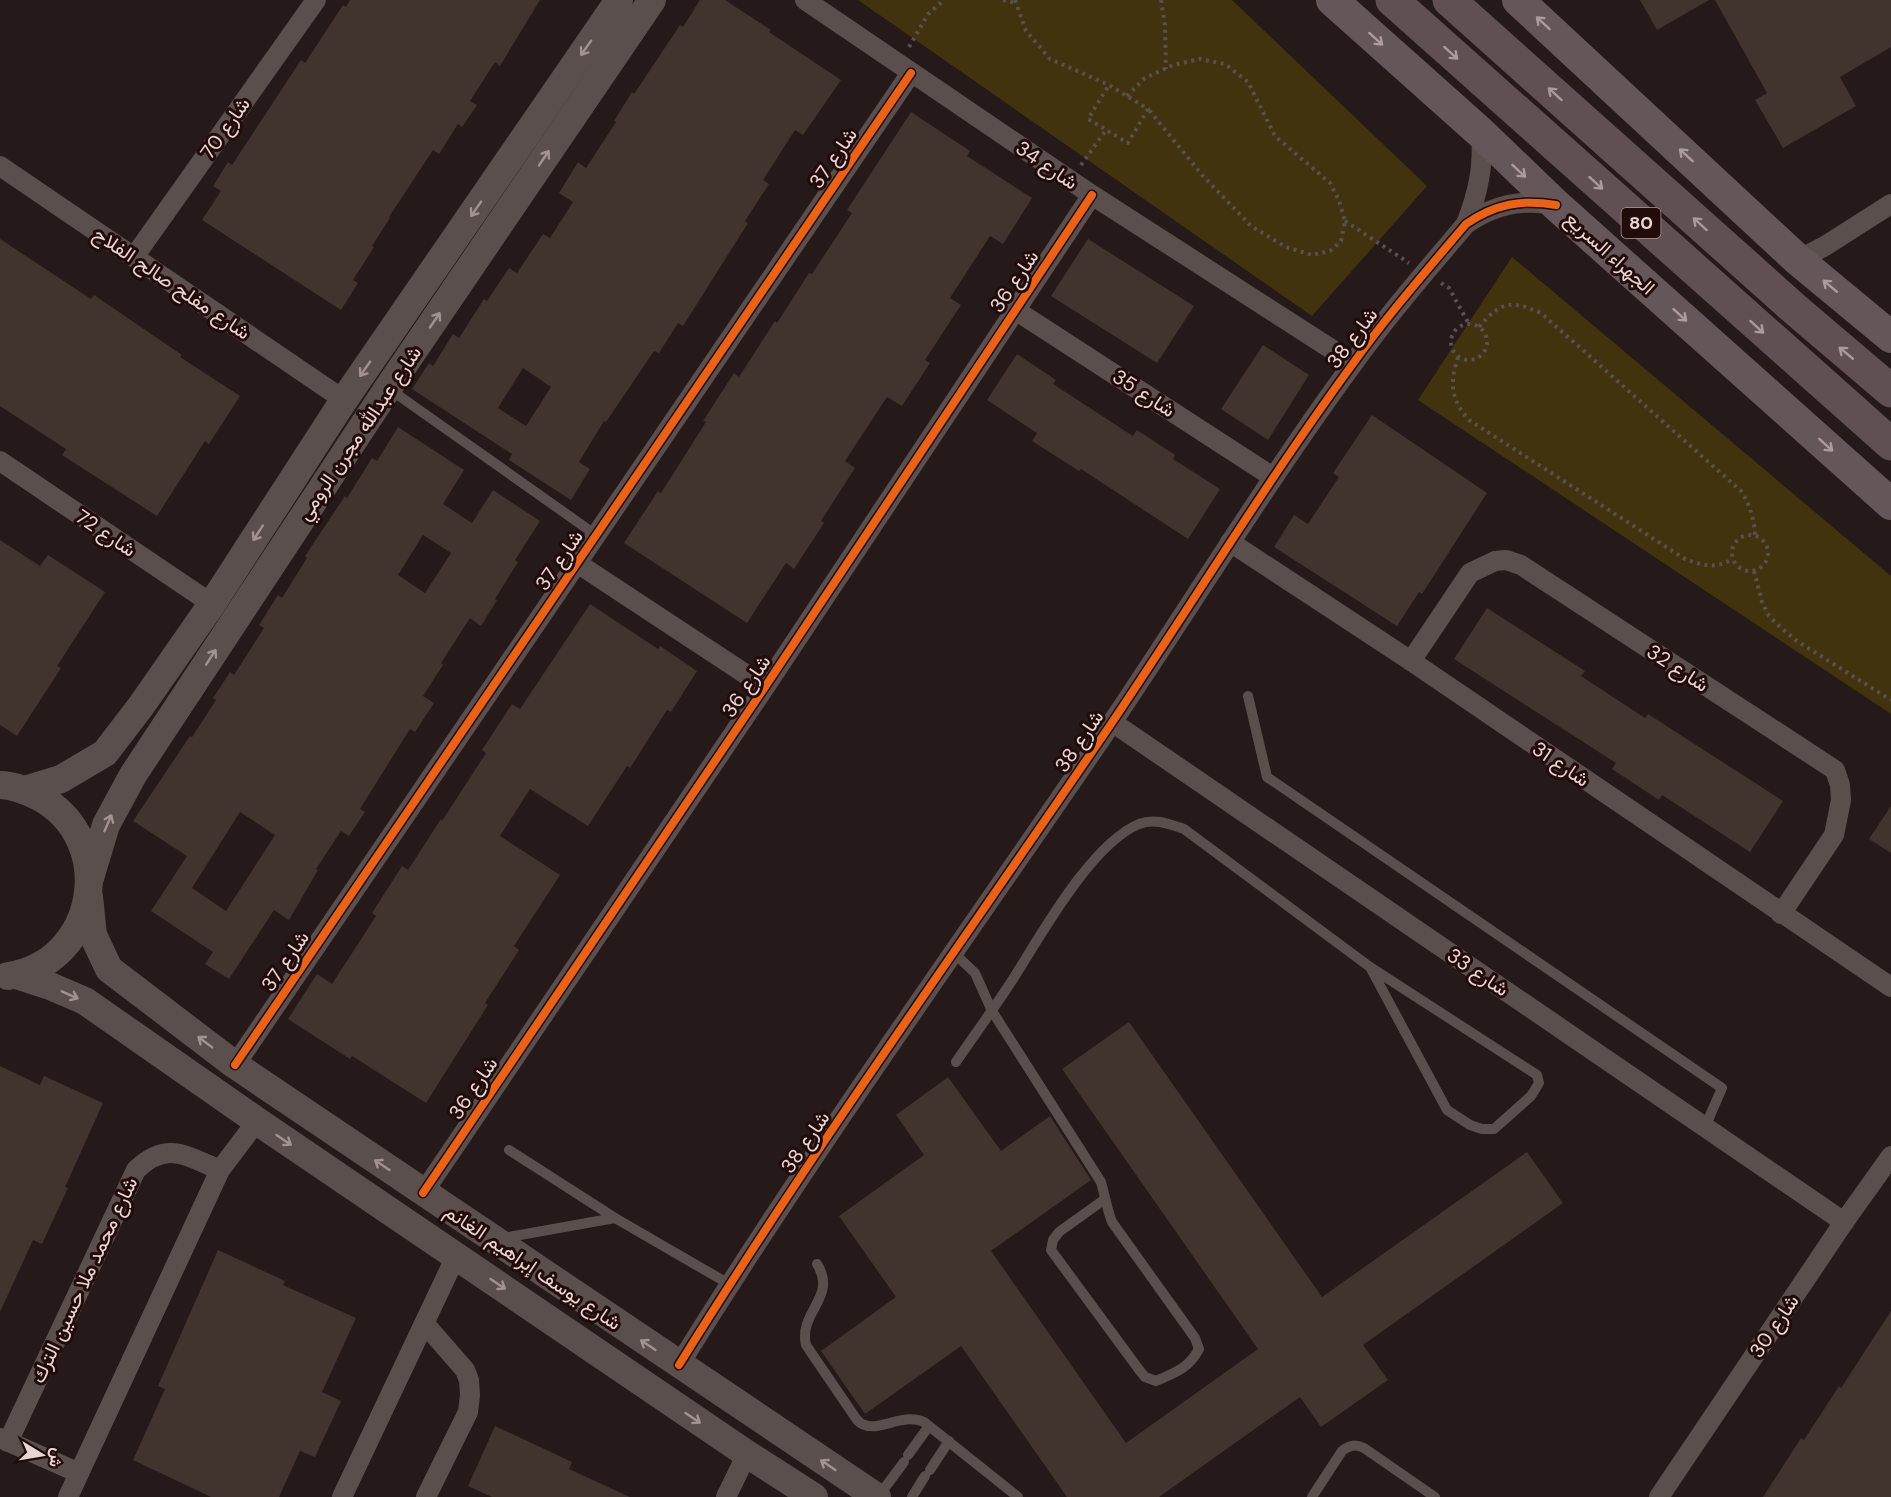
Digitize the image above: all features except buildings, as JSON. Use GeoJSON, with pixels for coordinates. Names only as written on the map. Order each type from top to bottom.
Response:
{"type":"FeatureCollection","features":[{"type":"Feature","properties":{"kind":"highway","name":"80"},"geometry":{"type":"LineString","coordinates":[[1392,0],[1891,444]]}},
{"type":"Feature","properties":{"kind":"highway","name":"80"},"geometry":{"type":"LineString","coordinates":[[1449,0],[1797,311],[1891,391]]}},
{"type":"Feature","properties":{"kind":"main road","name":"شارع عبدالله مجرن الرومي"},"geometry":{"type":"LineString","coordinates":[[13,788],[61,779],[105,753],[141,706],[212,604],[344,400],[619,0]]}},
{"type":"Feature","properties":{"kind":"main road","name":"شارع عبدالله مجرن الرومي"},"geometry":{"type":"LineString","coordinates":[[8,976],[42,965],[64,947],[80,924],[106,825],[121,795],[388,388],[652,0]]}},
{"type":"Feature","properties":{"kind":"main road","name":"الجهراء السريع"},"geometry":{"type":"LineString","coordinates":[[1332,0],[1481,133],[1556,205],[1891,504]]}},
{"type":"Feature","properties":{"kind":"main road"},"geometry":{"type":"LineString","coordinates":[[1518,0],[1798,260],[1891,338]]}},
{"type":"Feature","properties":{"kind":"main road","name":"شارع يوسف إبراهيم الغانم"},"geometry":{"type":"LineString","coordinates":[[13,788],[51,804],[71,824],[85,850],[93,935],[109,969],[235,1065],[877,1497]]}},
{"type":"Feature","properties":{"kind":"main road","name":"شارع يوسف إبراهيم الغانم"},"geometry":{"type":"LineString","coordinates":[[8,976],[50,986],[85,1001],[257,1121],[747,1454],[814,1497]]}},
{"type":"Feature","properties":{"kind":"street","name":"شارع 70"},"geometry":{"type":"LineString","coordinates":[[134,256],[316,0]]}},
{"type":"Feature","properties":{"kind":"street","name":"شارع 34"},"geometry":{"type":"LineString","coordinates":[[805,0],[1092,195],[1353,363]]}},
{"type":"Feature","properties":{"kind":"street","name":"شارع 37"},"geometry":{"type":"LineString","coordinates":[[235,1065],[596,535],[905,69]]}},
{"type":"Feature","properties":{"kind":"street","name":"شارع 38"},"geometry":{"type":"LineString","coordinates":[[1466,224],[1481,179],[1483,156],[1481,133]]}},
{"type":"Feature","properties":{"kind":"street","name":"شارع مفلح صالح الفلاح"},"geometry":{"type":"LineString","coordinates":[[0,166],[344,400]]}},
{"type":"Feature","properties":{"kind":"street","name":"شارع 36"},"geometry":{"type":"LineString","coordinates":[[423,1193],[765,687],[1092,195]]}},
{"type":"Feature","properties":{"kind":"street","name":"شارع 38"},"geometry":{"type":"LineString","coordinates":[[679,1365],[729,1284],[953,952],[1112,722],[1273,477],[1353,363],[1466,224],[1479,215],[1508,204],[1531,202],[1556,205]]}},
{"type":"Feature","properties":{"kind":"street"},"geometry":{"type":"LineString","coordinates":[[1798,260],[1825,246],[1891,204]]}},
{"type":"Feature","properties":{"kind":"street","name":"شارع 35"},"geometry":{"type":"LineString","coordinates":[[1015,310],[1273,477]]}},
{"type":"Feature","properties":{"kind":"street","name":"شارع 72"},"geometry":{"type":"LineString","coordinates":[[0,461],[212,604]]}},
{"type":"Feature","properties":{"kind":"street","name":"شارع 31"},"geometry":{"type":"LineString","coordinates":[[1230,542],[1410,661],[1891,987]]}},
{"type":"Feature","properties":{"kind":"street","name":"شارع 32"},"geometry":{"type":"LineString","coordinates":[[1410,661],[1470,573],[1495,561],[1506,560],[1531,572],[1835,770],[1840,785],[1841,800],[1834,834],[1781,914]]}},
{"type":"Feature","properties":{"kind":"street","name":"شارع 36"},"geometry":{"type":"LineString","coordinates":[[577,563],[765,687]]}},
{"type":"Feature","properties":{"kind":"street","name":"شارع 33"},"geometry":{"type":"LineString","coordinates":[[1112,722],[1844,1222]]}},
{"type":"Feature","properties":{"kind":"street"},"geometry":{"type":"LineString","coordinates":[[68,1497],[220,1170],[257,1121]]}},
{"type":"Feature","properties":{"kind":"street","name":"شارع محمد ملا حسين الترك"},"geometry":{"type":"LineString","coordinates":[[4,1440],[136,1170],[146,1160],[174,1151],[220,1170]]}},
{"type":"Feature","properties":{"kind":"street","name":"شارع 30"},"geometry":{"type":"LineString","coordinates":[[1659,1497],[1891,1156]]}},
{"type":"Feature","properties":{"kind":"street"},"geometry":{"type":"LineString","coordinates":[[342,1497],[456,1256]]}},
{"type":"Feature","properties":{"kind":"street"},"geometry":{"type":"LineString","coordinates":[[425,1324],[465,1370],[469,1380],[470,1395],[468,1412],[426,1497]]}},
{"type":"Feature","properties":{"kind":"street"},"geometry":{"type":"LineString","coordinates":[[4,1440],[79,1473]]}},
{"type":"Feature","properties":{"kind":"street"},"geometry":{"type":"LineString","coordinates":[[726,1497],[747,1454]]}},
{"type":"Feature","properties":{"kind":"lane"},"geometry":{"type":"LineString","coordinates":[[388,388],[596,535]]}},
{"type":"Feature","properties":{"kind":"lane"},"geometry":{"type":"LineString","coordinates":[[1248,696],[1268,777],[1722,1088],[1705,1127]]}},
{"type":"Feature","properties":{"kind":"lane"},"geometry":{"type":"LineString","coordinates":[[956,1062],[1080,878],[1117,837],[1141,823],[1160,821],[1184,829],[1370,967],[1537,1075],[1539,1083],[1531,1096],[1494,1129],[1482,1129],[1470,1125],[1447,1110],[1370,967]]}},
{"type":"Feature","properties":{"kind":"lane"},"geometry":{"type":"LineString","coordinates":[[953,952],[975,973],[992,1011],[1101,1182],[1112,1222],[1195,1338],[1199,1349],[1193,1360],[1185,1367],[1156,1381],[1145,1377],[1140,1371],[1051,1250],[1053,1240],[1059,1232],[1105,1199]]}},
{"type":"Feature","properties":{"kind":"lane"},"geometry":{"type":"LineString","coordinates":[[509,1150],[615,1218],[729,1284]]}},
{"type":"Feature","properties":{"kind":"lane"},"geometry":{"type":"LineString","coordinates":[[493,1240],[615,1218]]}},
{"type":"Feature","properties":{"kind":"lane"},"geometry":{"type":"LineString","coordinates":[[817,1264],[824,1280],[824,1289],[804,1329],[804,1337],[809,1352],[857,1420],[864,1426],[872,1427],[910,1418],[917,1419],[949,1441],[1018,1497]]}},
{"type":"Feature","properties":{"kind":"lane"},"geometry":{"type":"LineString","coordinates":[[877,1497],[929,1426]]}},
{"type":"Feature","properties":{"kind":"lane"},"geometry":{"type":"LineString","coordinates":[[912,1497],[949,1441]]}},
{"type":"Feature","properties":{"kind":"lane"},"geometry":{"type":"LineString","coordinates":[[1312,1497],[1342,1451],[1349,1446],[1357,1445],[1435,1497]]}},
{"type":"Feature","properties":{"kind":"path"},"geometry":{"type":"LineString","coordinates":[[905,69],[928,14],[944,0]]}},
{"type":"Feature","properties":{"kind":"path"},"geometry":{"type":"LineString","coordinates":[[1003,0],[1015,2],[1026,31],[1050,59],[1108,85],[1148,109],[1203,176],[1251,226],[1286,247],[1312,255],[1330,251],[1341,241],[1345,221],[1339,200],[1330,183],[1275,136],[1248,82],[1226,64],[1200,59],[1173,65],[1145,78],[1127,96]]}},
{"type":"Feature","properties":{"kind":"path"},"geometry":{"type":"LineString","coordinates":[[1161,0],[1166,25],[1166,69]]}},
{"type":"Feature","properties":{"kind":"path"},"geometry":{"type":"LineString","coordinates":[[1108,85],[1088,119],[1106,130],[1128,143],[1148,109]]}},
{"type":"Feature","properties":{"kind":"path"},"geometry":{"type":"LineString","coordinates":[[1071,181],[1106,130]]}},
{"type":"Feature","properties":{"kind":"path"},"geometry":{"type":"LineString","coordinates":[[1479,327],[1493,311],[1506,306],[1520,304],[1541,313],[1741,491],[1749,504],[1755,535]]}},
{"type":"Feature","properties":{"kind":"path"},"geometry":{"type":"LineString","coordinates":[[1469,324],[1479,327],[1486,336],[1486,347],[1480,357],[1469,360],[1458,357],[1452,348],[1452,337],[1458,327],[1469,324]]}},
{"type":"Feature","properties":{"kind":"path"},"geometry":{"type":"LineString","coordinates":[[1458,357],[1452,377],[1454,393],[1458,408],[1469,420],[1685,559],[1704,566],[1720,565],[1733,559]]}},
{"type":"Feature","properties":{"kind":"path"},"geometry":{"type":"LineString","coordinates":[[1745,535],[1755,535],[1763,540],[1768,549],[1768,558],[1762,567],[1754,571],[1745,571],[1737,566],[1733,559],[1732,549],[1745,535]]}},
{"type":"Feature","properties":{"kind":"path"},"geometry":{"type":"LineString","coordinates":[[1754,571],[1762,602],[1769,616],[1780,627],[1797,641],[1891,700]]}},
{"type":"Feature","properties":{"kind":"shaded area"},"geometry":{"type":"Polygon","coordinates":[[[858,0],[1232,0],[1427,186],[1312,316],[858,0]]]}},
{"type":"Feature","properties":{"kind":"shaded area"},"geometry":{"type":"Polygon","coordinates":[[[1512,257],[1891,576],[1891,714],[1418,400],[1512,257]]]}},
{"type":"Feature","properties":{"kind":"cycle path"},"geometry":{"type":"LineString","coordinates":[[235,1065],[911,73]]}},
{"type":"Feature","properties":{"kind":"cycle path"},"geometry":{"type":"LineString","coordinates":[[423,1193],[765,687],[1092,195]]}},
{"type":"Feature","properties":{"kind":"cycle path"},"geometry":{"type":"LineString","coordinates":[[679,1365],[783,1202],[1111,724],[1290,453],[1365,347],[1466,224],[1488,212],[1509,205],[1520,203],[1556,205]]}}]}
